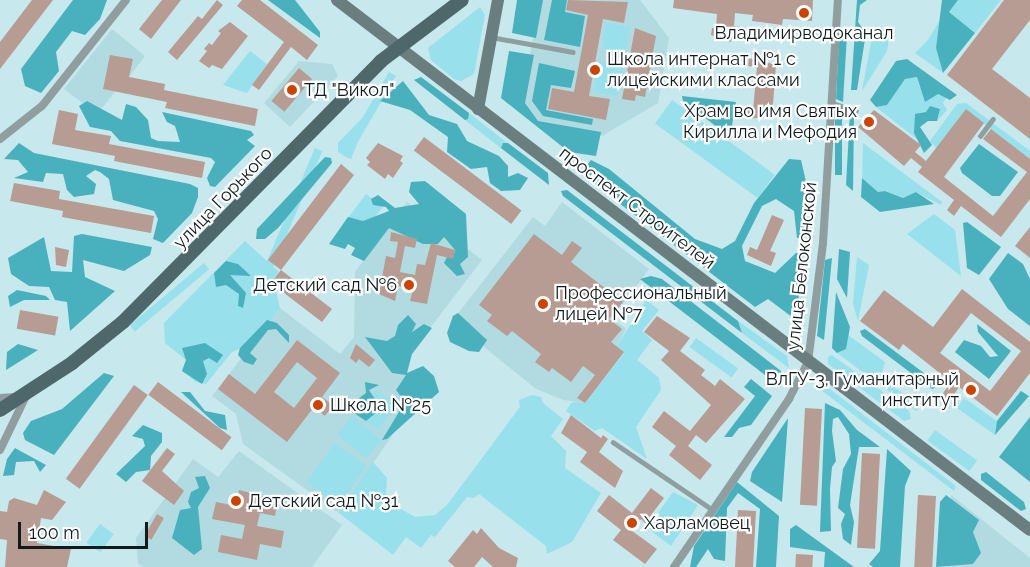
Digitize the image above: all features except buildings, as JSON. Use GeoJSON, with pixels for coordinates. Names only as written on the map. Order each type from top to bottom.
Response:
{"type":"FeatureCollection","features":[{"type":"Feature","properties":{"kind":"main road","name":"проспект Строителей"},"geometry":{"type":"LineString","coordinates":[[337,0],[1030,530]]}},
{"type":"Feature","properties":{"kind":"main road","name":"улица Горького"},"geometry":{"type":"LineString","coordinates":[[0,410],[26,396],[89,349],[153,294],[381,61],[462,0]]}},
{"type":"Feature","properties":{"kind":"main road"},"geometry":{"type":"LineString","coordinates":[[478,109],[498,0]]}},
{"type":"Feature","properties":{"kind":"street"},"geometry":{"type":"LineString","coordinates":[[1,137],[42,106],[126,0]]}},
{"type":"Feature","properties":{"kind":"street","name":"улица Белоконской"},"geometry":{"type":"LineString","coordinates":[[674,567],[789,399],[808,362],[823,243],[838,0]]}},
{"type":"Feature","properties":{"kind":"street"},"geometry":{"type":"LineString","coordinates":[[0,398],[26,396]]}},
{"type":"Feature","properties":{"kind":"street"},"geometry":{"type":"LineString","coordinates":[[0,450],[26,396]]}},
{"type":"Feature","properties":{"kind":"lane"},"geometry":{"type":"LineString","coordinates":[[491,37],[573,52]]}},
{"type":"Feature","properties":{"kind":"lane"},"geometry":{"type":"LineString","coordinates":[[831,104],[856,111]]}},
{"type":"Feature","properties":{"kind":"lane"},"geometry":{"type":"LineString","coordinates":[[980,136],[993,119]]}},
{"type":"Feature","properties":{"kind":"lane"},"geometry":{"type":"LineString","coordinates":[[613,442],[713,510]]}},
{"type":"Feature","properties":{"kind":"shaded area"},"geometry":{"type":"Polygon","coordinates":[[[73,0],[107,0],[100,19],[85,35],[72,31],[56,52],[59,71],[41,93],[25,86],[21,69],[73,0]]]}},
{"type":"Feature","properties":{"kind":"shaded area"},"geometry":{"type":"Polygon","coordinates":[[[268,0],[295,0],[320,32],[320,38],[268,0]]]}},
{"type":"Feature","properties":{"kind":"shaded area"},"geometry":{"type":"Polygon","coordinates":[[[517,0],[543,0],[536,38],[512,33],[517,0]]]}},
{"type":"Feature","properties":{"kind":"shaded area","name":"Школа интернат №1 с лицейскими классами"},"geometry":{"type":"Polygon","coordinates":[[[540,0],[640,0],[669,38],[658,103],[602,136],[537,124],[521,104],[540,0]]]}},
{"type":"Feature","properties":{"kind":"shaded area"},"geometry":{"type":"Polygon","coordinates":[[[552,0],[567,0],[565,12],[585,16],[580,47],[544,40],[552,0]]]}},
{"type":"Feature","properties":{"kind":"shaded area"},"geometry":{"type":"Polygon","coordinates":[[[857,0],[867,0],[860,5],[858,22],[866,33],[857,90],[851,90],[857,0]]]}},
{"type":"Feature","properties":{"kind":"shaded area"},"geometry":{"type":"Polygon","coordinates":[[[942,0],[958,0],[949,12],[975,33],[943,73],[936,48],[942,0]]]}},
{"type":"Feature","properties":{"kind":"shaded area"},"geometry":{"type":"Polygon","coordinates":[[[958,0],[1001,0],[975,33],[949,12],[958,0]]]}},
{"type":"Feature","properties":{"kind":"shaded area"},"geometry":{"type":"Polygon","coordinates":[[[480,7],[485,15],[474,74],[461,81],[454,79],[431,60],[428,48],[480,7]]]}},
{"type":"Feature","properties":{"kind":"shaded area"},"geometry":{"type":"Polygon","coordinates":[[[940,20],[936,48],[943,73],[915,53],[928,40],[940,20]]]}},
{"type":"Feature","properties":{"kind":"shaded area"},"geometry":{"type":"Polygon","coordinates":[[[606,23],[630,27],[626,52],[602,49],[606,23]]]}},
{"type":"Feature","properties":{"kind":"shaded area"},"geometry":{"type":"Polygon","coordinates":[[[874,27],[890,31],[887,51],[862,91],[874,27]]]}},
{"type":"Feature","properties":{"kind":"shaded area"},"geometry":{"type":"Polygon","coordinates":[[[112,29],[145,56],[129,77],[119,75],[115,92],[97,114],[64,89],[112,29]]]}},
{"type":"Feature","properties":{"kind":"shaded area"},"geometry":{"type":"Polygon","coordinates":[[[847,35],[843,102],[836,99],[839,39],[847,35]]]}},
{"type":"Feature","properties":{"kind":"shaded area"},"geometry":{"type":"Polygon","coordinates":[[[250,51],[267,64],[247,93],[223,85],[250,51]]]}},
{"type":"Feature","properties":{"kind":"shaded area"},"geometry":{"type":"Polygon","coordinates":[[[509,51],[534,55],[525,103],[538,121],[601,132],[596,156],[569,152],[501,98],[509,51]]]}},
{"type":"Feature","properties":{"kind":"shaded area"},"geometry":{"type":"Polygon","coordinates":[[[907,59],[957,95],[950,100],[938,94],[925,102],[917,77],[905,79],[887,105],[876,107],[870,100],[896,61],[907,59]]]}},
{"type":"Feature","properties":{"kind":"shaded area"},"geometry":{"type":"Polygon","coordinates":[[[299,61],[332,64],[338,76],[290,127],[264,103],[299,61]]]}},
{"type":"Feature","properties":{"kind":"shaded area"},"geometry":{"type":"Polygon","coordinates":[[[599,61],[624,66],[618,96],[593,91],[599,61]]]}},
{"type":"Feature","properties":{"kind":"shaded area"},"geometry":{"type":"Polygon","coordinates":[[[539,63],[575,71],[571,88],[551,85],[546,110],[593,119],[592,125],[543,116],[532,101],[539,63]]]}},
{"type":"Feature","properties":{"kind":"shaded area"},"geometry":{"type":"Polygon","coordinates":[[[389,72],[396,76],[348,158],[342,154],[389,72]]]}},
{"type":"Feature","properties":{"kind":"shaded area"},"geometry":{"type":"Polygon","coordinates":[[[421,77],[469,113],[468,119],[465,120],[414,80],[421,77]]]}},
{"type":"Feature","properties":{"kind":"shaded area"},"geometry":{"type":"Polygon","coordinates":[[[918,77],[919,86],[946,98],[943,103],[947,110],[937,121],[940,109],[930,106],[914,133],[922,143],[876,107],[887,105],[905,79],[918,77]]]}},
{"type":"Feature","properties":{"kind":"shaded area"},"geometry":{"type":"Polygon","coordinates":[[[403,81],[429,115],[457,124],[467,141],[499,156],[508,166],[508,177],[518,173],[528,178],[520,190],[501,191],[490,183],[487,167],[471,169],[447,152],[448,137],[410,110],[380,101],[403,81]]]}},
{"type":"Feature","properties":{"kind":"shaded area"},"geometry":{"type":"Polygon","coordinates":[[[682,96],[736,102],[730,137],[683,101],[682,96]]]}},
{"type":"Feature","properties":{"kind":"shaded area"},"geometry":{"type":"Polygon","coordinates":[[[672,100],[775,175],[758,198],[655,123],[672,100]]]}},
{"type":"Feature","properties":{"kind":"shaded area"},"geometry":{"type":"Polygon","coordinates":[[[87,101],[122,120],[126,104],[136,107],[148,120],[151,138],[158,141],[180,142],[175,126],[167,122],[162,112],[251,131],[254,135],[247,140],[255,146],[215,187],[210,186],[207,178],[215,162],[211,158],[120,141],[111,131],[90,127],[79,106],[87,101]]]}},
{"type":"Feature","properties":{"kind":"shaded area"},"geometry":{"type":"Polygon","coordinates":[[[966,103],[1030,151],[1030,159],[966,110],[936,148],[930,141],[957,104],[966,103]]]}},
{"type":"Feature","properties":{"kind":"shaded area"},"geometry":{"type":"Polygon","coordinates":[[[930,106],[940,109],[937,121],[928,121],[920,127],[932,145],[924,153],[914,133],[915,114],[926,112],[930,106]]]}},
{"type":"Feature","properties":{"kind":"shaded area"},"geometry":{"type":"Polygon","coordinates":[[[371,109],[351,159],[338,152],[338,143],[371,109]]]}},
{"type":"Feature","properties":{"kind":"shaded area"},"geometry":{"type":"Polygon","coordinates":[[[835,111],[842,111],[842,175],[835,175],[835,111]]]}},
{"type":"Feature","properties":{"kind":"shaded area"},"geometry":{"type":"Polygon","coordinates":[[[469,113],[508,143],[503,149],[464,119],[469,113]]]}},
{"type":"Feature","properties":{"kind":"shaded area"},"geometry":{"type":"Polygon","coordinates":[[[850,113],[854,118],[853,191],[846,185],[850,113]]]}},
{"type":"Feature","properties":{"kind":"shaded area"},"geometry":{"type":"Polygon","coordinates":[[[19,143],[34,153],[190,184],[198,188],[198,197],[192,213],[163,243],[153,239],[158,219],[154,211],[113,200],[109,179],[100,172],[95,170],[86,176],[96,184],[94,194],[74,197],[67,190],[63,174],[46,173],[43,182],[14,178],[28,172],[18,160],[4,159],[19,143]]]}},
{"type":"Feature","properties":{"kind":"shaded area"},"geometry":{"type":"Polygon","coordinates":[[[503,143],[508,143],[548,173],[549,185],[501,148],[503,143]]]}},
{"type":"Feature","properties":{"kind":"shaded area"},"geometry":{"type":"Polygon","coordinates":[[[863,143],[942,202],[941,205],[916,192],[903,198],[886,191],[878,192],[862,178],[863,143]]]}},
{"type":"Feature","properties":{"kind":"shaded area"},"geometry":{"type":"Polygon","coordinates":[[[979,144],[1018,172],[1000,196],[992,196],[962,173],[960,168],[979,144]]]}},
{"type":"Feature","properties":{"kind":"shaded area"},"geometry":{"type":"Polygon","coordinates":[[[315,148],[322,151],[262,293],[255,290],[315,148]]]}},
{"type":"Feature","properties":{"kind":"shaded area"},"geometry":{"type":"Polygon","coordinates":[[[325,157],[331,158],[332,163],[278,228],[265,239],[256,239],[257,229],[325,157]]]}},
{"type":"Feature","properties":{"kind":"shaded area"},"geometry":{"type":"Polygon","coordinates":[[[789,159],[801,160],[808,190],[804,238],[797,238],[794,211],[776,199],[762,206],[742,246],[745,261],[775,273],[796,253],[803,254],[797,314],[792,317],[768,299],[755,307],[589,180],[583,170],[591,160],[609,169],[695,239],[722,249],[735,241],[754,203],[789,159]]]}},
{"type":"Feature","properties":{"kind":"shaded area"},"geometry":{"type":"Polygon","coordinates":[[[862,178],[878,192],[885,191],[903,198],[916,192],[934,204],[880,212],[861,197],[862,178]]]}},
{"type":"Feature","properties":{"kind":"shaded area"},"geometry":{"type":"Polygon","coordinates":[[[425,181],[466,214],[468,257],[460,264],[465,274],[457,276],[444,263],[447,257],[453,258],[455,250],[444,237],[438,244],[423,244],[389,228],[364,261],[351,255],[355,248],[348,244],[345,249],[329,244],[348,217],[363,221],[389,211],[386,207],[373,205],[371,199],[378,195],[395,208],[419,204],[409,192],[411,182],[425,181]]]}},
{"type":"Feature","properties":{"kind":"shaded area"},"geometry":{"type":"Polygon","coordinates":[[[567,190],[738,321],[742,333],[563,196],[561,191],[567,190]]]}},
{"type":"Feature","properties":{"kind":"shaded area"},"geometry":{"type":"Polygon","coordinates":[[[366,194],[383,207],[362,234],[346,221],[366,194]]]}},
{"type":"Feature","properties":{"kind":"shaded area","name":"Школа №25"},"geometry":{"type":"Polygon","coordinates":[[[407,202],[482,260],[398,370],[424,389],[339,513],[243,444],[236,414],[212,396],[280,308],[340,354],[354,337],[355,272],[407,202]]]}},
{"type":"Feature","properties":{"kind":"shaded area","name":"Профессиональный лицей №7"},"geometry":{"type":"Polygon","coordinates":[[[562,202],[649,269],[612,318],[626,329],[617,346],[624,352],[585,403],[564,400],[536,389],[452,321],[533,217],[545,226],[562,202]]]}},
{"type":"Feature","properties":{"kind":"shaded area"},"geometry":{"type":"Polygon","coordinates":[[[934,214],[955,230],[961,276],[907,234],[934,214]]]}},
{"type":"Feature","properties":{"kind":"shaded area"},"geometry":{"type":"Polygon","coordinates":[[[967,222],[1001,247],[979,275],[967,268],[963,223],[967,222]]]}},
{"type":"Feature","properties":{"kind":"shaded area"},"geometry":{"type":"Polygon","coordinates":[[[82,234],[152,247],[150,255],[124,271],[83,260],[85,277],[115,291],[70,331],[67,302],[55,300],[49,287],[29,286],[11,274],[8,258],[44,237],[51,271],[72,272],[74,236],[82,234]]]}},
{"type":"Feature","properties":{"kind":"shaded area"},"geometry":{"type":"Polygon","coordinates":[[[245,241],[279,272],[269,286],[276,292],[280,308],[253,343],[232,352],[206,384],[196,382],[182,371],[186,360],[165,343],[164,323],[245,241]]]}},
{"type":"Feature","properties":{"kind":"shaded area"},"geometry":{"type":"Polygon","coordinates":[[[839,249],[850,252],[847,298],[837,279],[839,249]]]}},
{"type":"Feature","properties":{"kind":"shaded area"},"geometry":{"type":"Polygon","coordinates":[[[1008,253],[1023,264],[1030,279],[1030,326],[1008,309],[989,279],[1008,253]]]}},
{"type":"Feature","properties":{"kind":"shaded area"},"geometry":{"type":"Polygon","coordinates":[[[857,257],[869,265],[858,321],[853,304],[857,257]]]}},
{"type":"Feature","properties":{"kind":"shaded area"},"geometry":{"type":"Polygon","coordinates":[[[832,258],[824,340],[817,336],[825,260],[832,258]]]}},
{"type":"Feature","properties":{"kind":"shaded area"},"geometry":{"type":"Polygon","coordinates":[[[226,261],[238,264],[251,276],[230,275],[246,293],[243,308],[238,306],[239,294],[226,285],[216,287],[214,273],[226,261]]]}},
{"type":"Feature","properties":{"kind":"shaded area"},"geometry":{"type":"Polygon","coordinates":[[[204,263],[209,269],[135,331],[130,325],[204,263]]]}},
{"type":"Feature","properties":{"kind":"shaded area"},"geometry":{"type":"Polygon","coordinates":[[[651,276],[662,279],[781,371],[781,379],[774,382],[640,279],[651,276]]]}},
{"type":"Feature","properties":{"kind":"shaded area"},"geometry":{"type":"Polygon","coordinates":[[[17,290],[46,296],[50,300],[24,300],[10,307],[8,296],[17,290]]]}},
{"type":"Feature","properties":{"kind":"shaded area"},"geometry":{"type":"Polygon","coordinates":[[[836,292],[850,327],[846,349],[837,353],[832,348],[836,292]]]}},
{"type":"Feature","properties":{"kind":"shaded area"},"geometry":{"type":"Polygon","coordinates":[[[646,300],[659,310],[642,331],[652,340],[637,360],[659,378],[661,390],[636,427],[647,459],[602,428],[595,431],[566,411],[572,402],[585,403],[624,353],[617,346],[646,300]]]}},
{"type":"Feature","properties":{"kind":"shaded area"},"geometry":{"type":"Polygon","coordinates":[[[458,313],[487,340],[479,352],[469,351],[450,342],[447,333],[453,316],[458,313]]]}},
{"type":"Feature","properties":{"kind":"shaded area"},"geometry":{"type":"Polygon","coordinates":[[[408,315],[416,324],[412,332],[424,324],[432,328],[412,354],[407,373],[423,366],[434,376],[439,392],[387,439],[382,440],[405,402],[396,390],[406,375],[392,373],[365,337],[387,341],[395,336],[398,325],[408,315]]]}},
{"type":"Feature","properties":{"kind":"shaded area"},"geometry":{"type":"Polygon","coordinates":[[[267,320],[277,323],[289,335],[289,343],[276,329],[268,330],[250,353],[257,359],[253,365],[244,362],[238,355],[240,348],[267,320]]]}},
{"type":"Feature","properties":{"kind":"shaded area"},"geometry":{"type":"Polygon","coordinates":[[[738,321],[787,356],[789,368],[742,333],[738,321]]]}},
{"type":"Feature","properties":{"kind":"shaded area"},"geometry":{"type":"Polygon","coordinates":[[[977,324],[1011,351],[989,379],[955,352],[964,340],[981,346],[990,357],[998,356],[978,332],[977,324]]]}},
{"type":"Feature","properties":{"kind":"shaded area"},"geometry":{"type":"Polygon","coordinates":[[[865,329],[936,382],[937,387],[932,389],[862,336],[860,331],[865,329]]]}},
{"type":"Feature","properties":{"kind":"shaded area"},"geometry":{"type":"Polygon","coordinates":[[[848,335],[885,362],[881,377],[921,407],[916,411],[837,353],[846,349],[848,335]]]}},
{"type":"Feature","properties":{"kind":"shaded area"},"geometry":{"type":"Polygon","coordinates":[[[696,338],[738,369],[732,377],[690,347],[696,338]]]}},
{"type":"Feature","properties":{"kind":"shaded area"},"geometry":{"type":"Polygon","coordinates":[[[205,343],[223,355],[217,363],[209,358],[203,361],[207,374],[202,384],[182,371],[186,360],[182,348],[205,343]]]}},
{"type":"Feature","properties":{"kind":"shaded area"},"geometry":{"type":"Polygon","coordinates":[[[18,344],[38,350],[6,370],[7,352],[18,344]]]}},
{"type":"Feature","properties":{"kind":"shaded area"},"geometry":{"type":"Polygon","coordinates":[[[832,355],[909,411],[911,419],[904,421],[828,364],[828,357],[832,355]]]}},
{"type":"Feature","properties":{"kind":"shaded area"},"geometry":{"type":"Polygon","coordinates":[[[104,373],[114,376],[54,455],[25,440],[23,433],[31,421],[62,409],[104,373]]]}},
{"type":"Feature","properties":{"kind":"shaded area"},"geometry":{"type":"Polygon","coordinates":[[[751,379],[772,396],[751,425],[739,428],[732,437],[724,437],[755,396],[744,387],[751,379]]]}},
{"type":"Feature","properties":{"kind":"shaded area"},"geometry":{"type":"Polygon","coordinates":[[[365,382],[379,385],[369,390],[375,399],[387,404],[366,421],[351,411],[355,401],[366,393],[365,382]]]}},
{"type":"Feature","properties":{"kind":"shaded area"},"geometry":{"type":"Polygon","coordinates":[[[822,383],[956,486],[954,491],[813,384],[822,383]]]}},
{"type":"Feature","properties":{"kind":"shaded area"},"geometry":{"type":"Polygon","coordinates":[[[376,390],[396,403],[379,430],[359,417],[376,390]]]}},
{"type":"Feature","properties":{"kind":"shaded area"},"geometry":{"type":"Polygon","coordinates":[[[1021,391],[1029,396],[995,435],[997,421],[1021,391]]]}},
{"type":"Feature","properties":{"kind":"shaded area"},"geometry":{"type":"Polygon","coordinates":[[[181,392],[190,392],[205,411],[225,415],[227,430],[220,428],[181,392]]]}},
{"type":"Feature","properties":{"kind":"shaded area"},"geometry":{"type":"Polygon","coordinates":[[[532,395],[541,397],[543,403],[563,419],[551,436],[566,451],[565,468],[601,493],[572,542],[547,554],[546,546],[479,494],[474,498],[467,497],[435,537],[431,535],[421,548],[406,537],[393,555],[339,513],[373,462],[387,478],[386,494],[397,507],[415,517],[435,515],[447,505],[520,407],[519,400],[532,395]]]}},
{"type":"Feature","properties":{"kind":"shaded area"},"geometry":{"type":"Polygon","coordinates":[[[964,398],[997,421],[995,435],[957,408],[964,398]]]}},
{"type":"Feature","properties":{"kind":"shaded area"},"geometry":{"type":"Polygon","coordinates":[[[825,403],[840,410],[857,430],[880,447],[859,447],[850,505],[854,522],[851,545],[843,539],[841,524],[845,514],[838,508],[843,469],[851,454],[849,434],[838,417],[833,419],[832,431],[836,461],[832,467],[830,489],[831,531],[820,532],[825,403]]]}},
{"type":"Feature","properties":{"kind":"shaded area"},"geometry":{"type":"Polygon","coordinates":[[[352,416],[382,440],[366,459],[337,435],[352,416]]]}},
{"type":"Feature","properties":{"kind":"shaded area"},"geometry":{"type":"Polygon","coordinates":[[[1030,417],[1030,482],[999,457],[1030,417]]]}},
{"type":"Feature","properties":{"kind":"shaded area"},"geometry":{"type":"Polygon","coordinates":[[[788,418],[782,502],[750,481],[752,472],[788,418]]]}},
{"type":"Feature","properties":{"kind":"shaded area"},"geometry":{"type":"Polygon","coordinates":[[[143,425],[162,433],[162,442],[151,456],[150,470],[136,472],[126,482],[116,474],[145,446],[143,439],[132,436],[143,425]]]}},
{"type":"Feature","properties":{"kind":"shaded area"},"geometry":{"type":"Polygon","coordinates":[[[935,430],[977,461],[969,471],[927,441],[935,430]]]}},
{"type":"Feature","properties":{"kind":"shaded area"},"geometry":{"type":"Polygon","coordinates":[[[335,443],[367,466],[338,505],[307,482],[335,443]]]}},
{"type":"Feature","properties":{"kind":"shaded area"},"geometry":{"type":"Polygon","coordinates":[[[15,448],[46,465],[40,472],[34,461],[16,462],[14,475],[3,476],[7,459],[15,448]]]}},
{"type":"Feature","properties":{"kind":"shaded area"},"geometry":{"type":"Polygon","coordinates":[[[887,449],[911,471],[905,486],[900,567],[873,567],[869,564],[880,551],[887,449]]]}},
{"type":"Feature","properties":{"kind":"shaded area","name":"Детский сад №31"},"geometry":{"type":"Polygon","coordinates":[[[239,451],[342,525],[312,567],[143,567],[138,564],[136,538],[193,459],[218,477],[239,451]]]}},
{"type":"Feature","properties":{"kind":"shaded area"},"geometry":{"type":"Polygon","coordinates":[[[986,472],[1024,502],[1026,509],[1021,511],[981,480],[981,474],[986,472]]]}},
{"type":"Feature","properties":{"kind":"shaded area"},"geometry":{"type":"Polygon","coordinates":[[[205,476],[210,488],[198,507],[202,549],[194,555],[172,538],[180,510],[191,508],[188,502],[191,492],[199,488],[195,477],[205,476]]]}},
{"type":"Feature","properties":{"kind":"shaded area"},"geometry":{"type":"Polygon","coordinates":[[[737,482],[779,516],[776,567],[756,567],[760,509],[738,493],[727,508],[725,561],[714,559],[708,549],[696,567],[690,567],[694,546],[737,482]]]}},
{"type":"Feature","properties":{"kind":"shaded area"},"geometry":{"type":"Polygon","coordinates":[[[673,492],[698,505],[671,546],[651,531],[650,524],[673,492]]]}},
{"type":"Feature","properties":{"kind":"shaded area"},"geometry":{"type":"Polygon","coordinates":[[[946,495],[979,520],[973,532],[981,553],[973,564],[936,567],[940,502],[946,495]]]}},
{"type":"Feature","properties":{"kind":"shaded area"},"geometry":{"type":"Polygon","coordinates":[[[951,495],[1030,558],[1030,567],[947,567],[951,495]]]}},
{"type":"Feature","properties":{"kind":"shaded area"},"geometry":{"type":"Polygon","coordinates":[[[100,524],[114,534],[100,553],[86,543],[100,524]]]}},
{"type":"Feature","properties":{"kind":"shaded area"},"geometry":{"type":"Polygon","coordinates":[[[796,525],[854,567],[824,567],[825,552],[790,547],[790,529],[796,525]]]}},
{"type":"Feature","properties":{"kind":"place","name":"Владимирводоканал"},"geometry":{"type":"Point","coordinates":[804,13]}},
{"type":"Feature","properties":{"kind":"place","name":"Школа интернат №1 с лицейскими классами"},"geometry":{"type":"Point","coordinates":[595,70]}},
{"type":"Feature","properties":{"kind":"place","name":"ТД \"Викол\""},"geometry":{"type":"Point","coordinates":[292,90]}},
{"type":"Feature","properties":{"kind":"place","name":"Храм во имя Святых Кирилла и Мефодия"},"geometry":{"type":"Point","coordinates":[869,122]}},
{"type":"Feature","properties":{"kind":"place","name":"Детский сад №6"},"geometry":{"type":"Point","coordinates":[409,285]}},
{"type":"Feature","properties":{"kind":"place","name":"Профессиональный лицей №7"},"geometry":{"type":"Point","coordinates":[543,304]}},
{"type":"Feature","properties":{"kind":"place","name":"ВлГУ-3, Гуманитарный институт"},"geometry":{"type":"Point","coordinates":[971,390]}},
{"type":"Feature","properties":{"kind":"place","name":"Школа №25"},"geometry":{"type":"Point","coordinates":[318,405]}},
{"type":"Feature","properties":{"kind":"place","name":"Детский сад №31"},"geometry":{"type":"Point","coordinates":[236,501]}},
{"type":"Feature","properties":{"kind":"place","name":"Харламовец"},"geometry":{"type":"Point","coordinates":[632,523]}}]}
